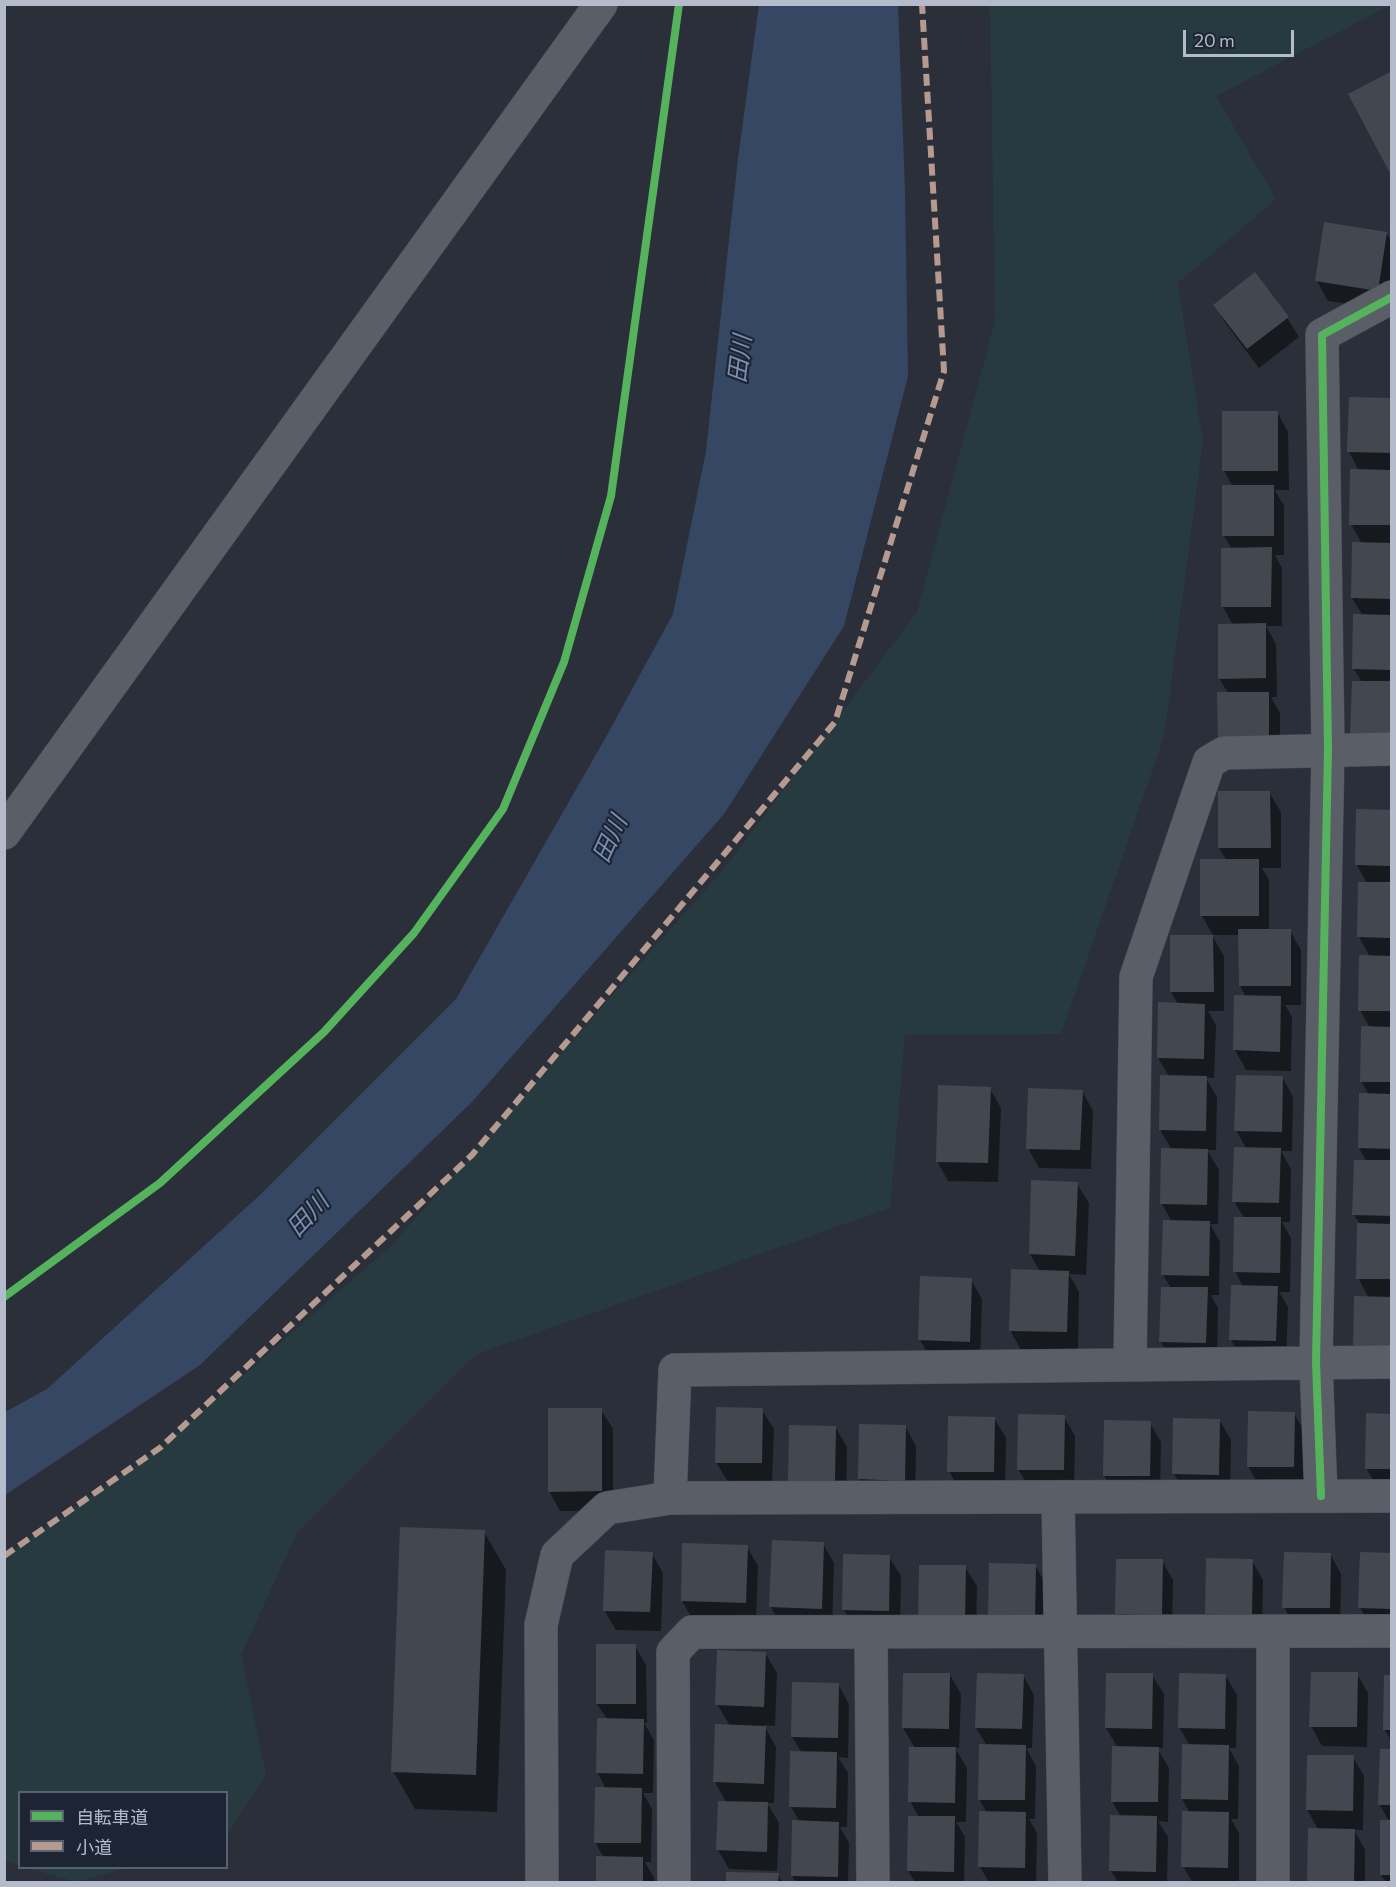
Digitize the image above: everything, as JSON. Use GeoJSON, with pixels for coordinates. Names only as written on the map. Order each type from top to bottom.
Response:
{"type":"FeatureCollection","features":[{"type":"Feature","properties":{"kind":"street"},"geometry":{"type":"LineString","coordinates":[[4,833],[601,4]]}},
{"type":"Feature","properties":{"kind":"street"},"geometry":{"type":"LineString","coordinates":[[1321,1497],[1316,1362],[1328,749],[1322,335],[1392,297]]}},
{"type":"Feature","properties":{"kind":"street"},"geometry":{"type":"LineString","coordinates":[[1130,1364],[1136,977],[1209,762],[1224,753],[1392,749]]}},
{"type":"Feature","properties":{"kind":"street"},"geometry":{"type":"LineString","coordinates":[[670,1498],[675,1370],[1392,1362]]}},
{"type":"Feature","properties":{"kind":"street"},"geometry":{"type":"LineString","coordinates":[[542,1882],[541,1625],[557,1555],[607,1508],[670,1498],[1392,1496]]}},
{"type":"Feature","properties":{"kind":"street"},"geometry":{"type":"LineString","coordinates":[[1058,1497],[1065,1882]]}},
{"type":"Feature","properties":{"kind":"street"},"geometry":{"type":"LineString","coordinates":[[674,1882],[673,1652],[692,1632],[1392,1631]]}},
{"type":"Feature","properties":{"kind":"street"},"geometry":{"type":"LineString","coordinates":[[1273,1632],[1273,1882]]}},
{"type":"Feature","properties":{"kind":"street"},"geometry":{"type":"LineString","coordinates":[[871,1633],[873,1882]]}},
{"type":"Feature","properties":{"kind":"green space"},"geometry":{"type":"Polygon","coordinates":[[[990,5],[1391,5],[1216,96],[1276,199],[1178,283],[1203,442],[1164,737],[1061,1034],[905,1035],[890,1208],[477,1354],[296,1535],[241,1655],[266,1775],[228,1833],[228,1791],[18,1791],[18,1865],[5,1861],[5,1555],[161,1447],[391,1246],[727,865],[917,612],[995,321],[990,5]]]}},
{"type":"Feature","properties":{"kind":"green space"},"geometry":{"type":"Polygon","coordinates":[[[31,1869],[122,1869],[76,1882],[31,1869]]]}},
{"type":"Feature","properties":{"kind":"water","name":"田川"},"geometry":{"type":"Polygon","coordinates":[[[759,5],[898,5],[905,191],[908,376],[844,626],[724,814],[472,1102],[200,1365],[5,1495],[5,1412],[47,1389],[262,1193],[456,999],[606,737],[673,614],[706,451],[738,158],[759,5]]]}},
{"type":"Feature","properties":{"kind":"building"},"geometry":{"type":"Polygon","coordinates":[[[1392,71],[1392,177],[1348,94],[1392,71]]]}},
{"type":"Feature","properties":{"kind":"building"},"geometry":{"type":"Polygon","coordinates":[[[1324,222],[1387,232],[1378,291],[1315,281],[1324,222]]]}},
{"type":"Feature","properties":{"kind":"building"},"geometry":{"type":"Polygon","coordinates":[[[1255,272],[1289,317],[1247,349],[1213,305],[1255,272]]]}},
{"type":"Feature","properties":{"kind":"building"},"geometry":{"type":"Polygon","coordinates":[[[1349,397],[1392,398],[1392,453],[1347,452],[1349,397]]]}},
{"type":"Feature","properties":{"kind":"building"},"geometry":{"type":"Polygon","coordinates":[[[1222,411],[1278,411],[1278,471],[1222,471],[1222,411]]]}},
{"type":"Feature","properties":{"kind":"building"},"geometry":{"type":"Polygon","coordinates":[[[1350,469],[1392,470],[1392,525],[1349,525],[1350,469]]]}},
{"type":"Feature","properties":{"kind":"building"},"geometry":{"type":"Polygon","coordinates":[[[1222,485],[1274,485],[1274,536],[1222,536],[1222,485]]]}},
{"type":"Feature","properties":{"kind":"building"},"geometry":{"type":"Polygon","coordinates":[[[1352,542],[1392,543],[1392,599],[1351,598],[1352,542]]]}},
{"type":"Feature","properties":{"kind":"building"},"geometry":{"type":"Polygon","coordinates":[[[1272,547],[1271,607],[1221,607],[1221,548],[1272,547]]]}},
{"type":"Feature","properties":{"kind":"building"},"geometry":{"type":"Polygon","coordinates":[[[1353,614],[1392,615],[1392,670],[1352,669],[1353,614]]]}},
{"type":"Feature","properties":{"kind":"building"},"geometry":{"type":"Polygon","coordinates":[[[1266,623],[1266,678],[1218,679],[1218,624],[1266,623]]]}},
{"type":"Feature","properties":{"kind":"building"},"geometry":{"type":"Polygon","coordinates":[[[1352,681],[1392,681],[1392,737],[1350,736],[1352,681]]]}},
{"type":"Feature","properties":{"kind":"building"},"geometry":{"type":"Polygon","coordinates":[[[1217,692],[1269,692],[1269,745],[1218,745],[1217,692]]]}},
{"type":"Feature","properties":{"kind":"building"},"geometry":{"type":"Polygon","coordinates":[[[1218,791],[1270,791],[1271,848],[1218,848],[1218,791]]]}},
{"type":"Feature","properties":{"kind":"building"},"geometry":{"type":"Polygon","coordinates":[[[1356,809],[1392,810],[1392,866],[1355,865],[1356,809]]]}},
{"type":"Feature","properties":{"kind":"building"},"geometry":{"type":"Polygon","coordinates":[[[1200,859],[1259,859],[1259,916],[1200,916],[1200,859]]]}},
{"type":"Feature","properties":{"kind":"building"},"geometry":{"type":"Polygon","coordinates":[[[1358,882],[1392,882],[1392,938],[1357,937],[1358,882]]]}},
{"type":"Feature","properties":{"kind":"building"},"geometry":{"type":"Polygon","coordinates":[[[1238,929],[1291,929],[1291,986],[1239,986],[1238,929]]]}},
{"type":"Feature","properties":{"kind":"building"},"geometry":{"type":"Polygon","coordinates":[[[1170,935],[1213,935],[1214,992],[1170,992],[1170,935]]]}},
{"type":"Feature","properties":{"kind":"building"},"geometry":{"type":"Polygon","coordinates":[[[1359,955],[1392,956],[1392,1011],[1358,1011],[1359,955]]]}},
{"type":"Feature","properties":{"kind":"building"},"geometry":{"type":"Polygon","coordinates":[[[1234,995],[1281,996],[1280,1052],[1233,1050],[1234,995]]]}},
{"type":"Feature","properties":{"kind":"building"},"geometry":{"type":"Polygon","coordinates":[[[1158,1002],[1205,1004],[1204,1059],[1157,1058],[1158,1002]]]}},
{"type":"Feature","properties":{"kind":"building"},"geometry":{"type":"Polygon","coordinates":[[[1361,1026],[1392,1027],[1392,1082],[1360,1082],[1361,1026]]]}},
{"type":"Feature","properties":{"kind":"building"},"geometry":{"type":"Polygon","coordinates":[[[1160,1075],[1207,1076],[1206,1131],[1159,1130],[1160,1075]]]}},
{"type":"Feature","properties":{"kind":"building"},"geometry":{"type":"Polygon","coordinates":[[[1236,1075],[1283,1076],[1282,1132],[1234,1131],[1236,1075]]]}},
{"type":"Feature","properties":{"kind":"building"},"geometry":{"type":"Polygon","coordinates":[[[938,1085],[991,1087],[988,1163],[936,1162],[938,1085]]]}},
{"type":"Feature","properties":{"kind":"building"},"geometry":{"type":"Polygon","coordinates":[[[1028,1088],[1083,1090],[1080,1150],[1026,1149],[1028,1088]]]}},
{"type":"Feature","properties":{"kind":"building"},"geometry":{"type":"Polygon","coordinates":[[[1359,1093],[1392,1094],[1392,1149],[1358,1148],[1359,1093]]]}},
{"type":"Feature","properties":{"kind":"building"},"geometry":{"type":"Polygon","coordinates":[[[1234,1147],[1281,1148],[1279,1203],[1232,1202],[1234,1147]]]}},
{"type":"Feature","properties":{"kind":"building"},"geometry":{"type":"Polygon","coordinates":[[[1161,1148],[1208,1149],[1207,1205],[1160,1204],[1161,1148]]]}},
{"type":"Feature","properties":{"kind":"building"},"geometry":{"type":"Polygon","coordinates":[[[1354,1160],[1392,1160],[1392,1216],[1352,1215],[1354,1160]]]}},
{"type":"Feature","properties":{"kind":"building"},"geometry":{"type":"Polygon","coordinates":[[[1031,1180],[1078,1182],[1075,1256],[1029,1254],[1031,1180]]]}},
{"type":"Feature","properties":{"kind":"building"},"geometry":{"type":"Polygon","coordinates":[[[1234,1217],[1281,1217],[1280,1273],[1233,1272],[1234,1217]]]}},
{"type":"Feature","properties":{"kind":"building"},"geometry":{"type":"Polygon","coordinates":[[[1163,1220],[1210,1221],[1209,1276],[1161,1275],[1163,1220]]]}},
{"type":"Feature","properties":{"kind":"building"},"geometry":{"type":"Polygon","coordinates":[[[1357,1223],[1392,1224],[1392,1279],[1356,1279],[1357,1223]]]}},
{"type":"Feature","properties":{"kind":"building"},"geometry":{"type":"Polygon","coordinates":[[[1011,1269],[1069,1271],[1067,1332],[1009,1331],[1011,1269]]]}},
{"type":"Feature","properties":{"kind":"building"},"geometry":{"type":"Polygon","coordinates":[[[920,1276],[972,1278],[970,1342],[918,1340],[920,1276]]]}},
{"type":"Feature","properties":{"kind":"building"},"geometry":{"type":"Polygon","coordinates":[[[1231,1285],[1278,1286],[1276,1341],[1229,1340],[1231,1285]]]}},
{"type":"Feature","properties":{"kind":"building"},"geometry":{"type":"Polygon","coordinates":[[[1161,1287],[1208,1287],[1206,1343],[1159,1342],[1161,1287]]]}},
{"type":"Feature","properties":{"kind":"building"},"geometry":{"type":"Polygon","coordinates":[[[1354,1296],[1392,1297],[1392,1352],[1353,1351],[1354,1296]]]}},
{"type":"Feature","properties":{"kind":"building"},"geometry":{"type":"Polygon","coordinates":[[[716,1407],[763,1408],[762,1463],[715,1463],[716,1407]]]}},
{"type":"Feature","properties":{"kind":"building"},"geometry":{"type":"Polygon","coordinates":[[[548,1408],[602,1408],[602,1491],[548,1492],[548,1408]]]}},
{"type":"Feature","properties":{"kind":"building"},"geometry":{"type":"Polygon","coordinates":[[[1248,1411],[1295,1412],[1294,1467],[1247,1467],[1248,1411]]]}},
{"type":"Feature","properties":{"kind":"building"},"geometry":{"type":"Polygon","coordinates":[[[1366,1413],[1392,1414],[1392,1469],[1365,1469],[1366,1413]]]}},
{"type":"Feature","properties":{"kind":"building"},"geometry":{"type":"Polygon","coordinates":[[[1018,1414],[1065,1415],[1064,1470],[1017,1470],[1018,1414]]]}},
{"type":"Feature","properties":{"kind":"building"},"geometry":{"type":"Polygon","coordinates":[[[948,1416],[995,1417],[994,1472],[947,1472],[948,1416]]]}},
{"type":"Feature","properties":{"kind":"building"},"geometry":{"type":"Polygon","coordinates":[[[1173,1418],[1220,1419],[1219,1475],[1172,1474],[1173,1418]]]}},
{"type":"Feature","properties":{"kind":"building"},"geometry":{"type":"Polygon","coordinates":[[[1104,1420],[1151,1421],[1150,1476],[1103,1476],[1104,1420]]]}},
{"type":"Feature","properties":{"kind":"building"},"geometry":{"type":"Polygon","coordinates":[[[859,1424],[906,1425],[905,1481],[858,1479],[859,1424]]]}},
{"type":"Feature","properties":{"kind":"building"},"geometry":{"type":"Polygon","coordinates":[[[789,1425],[836,1426],[835,1482],[788,1481],[789,1425]]]}},
{"type":"Feature","properties":{"kind":"building"},"geometry":{"type":"Polygon","coordinates":[[[400,1527],[485,1530],[476,1775],[391,1772],[400,1527]]]}},
{"type":"Feature","properties":{"kind":"building"},"geometry":{"type":"Polygon","coordinates":[[[772,1540],[824,1542],[822,1609],[769,1607],[772,1540]]]}},
{"type":"Feature","properties":{"kind":"building"},"geometry":{"type":"Polygon","coordinates":[[[682,1543],[748,1545],[746,1603],[681,1601],[682,1543]]]}},
{"type":"Feature","properties":{"kind":"building"},"geometry":{"type":"Polygon","coordinates":[[[605,1550],[653,1552],[650,1612],[603,1611],[605,1550]]]}},
{"type":"Feature","properties":{"kind":"building"},"geometry":{"type":"Polygon","coordinates":[[[1284,1552],[1331,1553],[1330,1608],[1282,1608],[1284,1552]]]}},
{"type":"Feature","properties":{"kind":"building"},"geometry":{"type":"Polygon","coordinates":[[[1360,1552],[1392,1553],[1392,1609],[1358,1608],[1360,1552]]]}},
{"type":"Feature","properties":{"kind":"building"},"geometry":{"type":"Polygon","coordinates":[[[843,1554],[890,1555],[889,1611],[842,1610],[843,1554]]]}},
{"type":"Feature","properties":{"kind":"building"},"geometry":{"type":"Polygon","coordinates":[[[1206,1558],[1253,1559],[1252,1615],[1205,1614],[1206,1558]]]}},
{"type":"Feature","properties":{"kind":"building"},"geometry":{"type":"Polygon","coordinates":[[[1116,1559],[1163,1559],[1162,1615],[1115,1614],[1116,1559]]]}},
{"type":"Feature","properties":{"kind":"building"},"geometry":{"type":"Polygon","coordinates":[[[989,1563],[1036,1564],[1035,1619],[988,1618],[989,1563]]]}},
{"type":"Feature","properties":{"kind":"building"},"geometry":{"type":"Polygon","coordinates":[[[919,1565],[966,1565],[965,1621],[918,1620],[919,1565]]]}},
{"type":"Feature","properties":{"kind":"building"},"geometry":{"type":"Polygon","coordinates":[[[596,1644],[636,1644],[636,1704],[596,1704],[596,1644]]]}},
{"type":"Feature","properties":{"kind":"building"},"geometry":{"type":"Polygon","coordinates":[[[717,1650],[766,1652],[764,1707],[715,1705],[717,1650]]]}},
{"type":"Feature","properties":{"kind":"building"},"geometry":{"type":"Polygon","coordinates":[[[1311,1672],[1358,1672],[1357,1727],[1309,1727],[1311,1672]]]}},
{"type":"Feature","properties":{"kind":"building"},"geometry":{"type":"Polygon","coordinates":[[[903,1673],[950,1673],[949,1729],[902,1728],[903,1673]]]}},
{"type":"Feature","properties":{"kind":"building"},"geometry":{"type":"Polygon","coordinates":[[[977,1673],[1024,1674],[1022,1729],[975,1728],[977,1673]]]}},
{"type":"Feature","properties":{"kind":"building"},"geometry":{"type":"Polygon","coordinates":[[[1106,1673],[1153,1673],[1152,1729],[1105,1728],[1106,1673]]]}},
{"type":"Feature","properties":{"kind":"building"},"geometry":{"type":"Polygon","coordinates":[[[1179,1673],[1226,1674],[1225,1729],[1178,1728],[1179,1673]]]}},
{"type":"Feature","properties":{"kind":"building"},"geometry":{"type":"Polygon","coordinates":[[[1384,1675],[1392,1675],[1392,1730],[1383,1730],[1384,1675]]]}},
{"type":"Feature","properties":{"kind":"building"},"geometry":{"type":"Polygon","coordinates":[[[792,1682],[839,1683],[838,1738],[791,1737],[792,1682]]]}},
{"type":"Feature","properties":{"kind":"building"},"geometry":{"type":"Polygon","coordinates":[[[597,1718],[644,1719],[643,1774],[596,1773],[597,1718]]]}},
{"type":"Feature","properties":{"kind":"building"},"geometry":{"type":"Polygon","coordinates":[[[715,1724],[766,1726],[764,1784],[713,1782],[715,1724]]]}},
{"type":"Feature","properties":{"kind":"building"},"geometry":{"type":"Polygon","coordinates":[[[979,1744],[1026,1745],[1025,1800],[978,1800],[979,1744]]]}},
{"type":"Feature","properties":{"kind":"building"},"geometry":{"type":"Polygon","coordinates":[[[1182,1744],[1229,1745],[1228,1800],[1181,1799],[1182,1744]]]}},
{"type":"Feature","properties":{"kind":"building"},"geometry":{"type":"Polygon","coordinates":[[[1112,1746],[1159,1747],[1158,1802],[1111,1802],[1112,1746]]]}},
{"type":"Feature","properties":{"kind":"building"},"geometry":{"type":"Polygon","coordinates":[[[909,1747],[956,1747],[955,1803],[908,1802],[909,1747]]]}},
{"type":"Feature","properties":{"kind":"building"},"geometry":{"type":"Polygon","coordinates":[[[1380,1749],[1392,1749],[1392,1805],[1378,1805],[1380,1749]]]}},
{"type":"Feature","properties":{"kind":"building"},"geometry":{"type":"Polygon","coordinates":[[[790,1751],[837,1752],[836,1808],[789,1807],[790,1751]]]}},
{"type":"Feature","properties":{"kind":"building"},"geometry":{"type":"Polygon","coordinates":[[[1307,1755],[1354,1755],[1353,1811],[1306,1810],[1307,1755]]]}},
{"type":"Feature","properties":{"kind":"building"},"geometry":{"type":"Polygon","coordinates":[[[595,1787],[642,1788],[641,1843],[594,1843],[595,1787]]]}},
{"type":"Feature","properties":{"kind":"building"},"geometry":{"type":"Polygon","coordinates":[[[718,1801],[768,1802],[767,1852],[716,1850],[718,1801]]]}},
{"type":"Feature","properties":{"kind":"building"},"geometry":{"type":"Polygon","coordinates":[[[979,1811],[1026,1812],[1025,1868],[978,1867],[979,1811]]]}},
{"type":"Feature","properties":{"kind":"building"},"geometry":{"type":"Polygon","coordinates":[[[1182,1811],[1229,1812],[1228,1868],[1181,1867],[1182,1811]]]}},
{"type":"Feature","properties":{"kind":"building"},"geometry":{"type":"Polygon","coordinates":[[[1110,1815],[1157,1816],[1156,1872],[1109,1871],[1110,1815]]]}},
{"type":"Feature","properties":{"kind":"building"},"geometry":{"type":"Polygon","coordinates":[[[908,1816],[955,1816],[954,1872],[907,1871],[908,1816]]]}},
{"type":"Feature","properties":{"kind":"building"},"geometry":{"type":"Polygon","coordinates":[[[792,1820],[839,1822],[838,1877],[791,1876],[792,1820]]]}},
{"type":"Feature","properties":{"kind":"building"},"geometry":{"type":"Polygon","coordinates":[[[1380,1820],[1392,1820],[1392,1875],[1380,1875],[1380,1820]]]}},
{"type":"Feature","properties":{"kind":"building"},"geometry":{"type":"Polygon","coordinates":[[[1308,1828],[1355,1829],[1354,1882],[1307,1882],[1308,1828]]]}},
{"type":"Feature","properties":{"kind":"building"},"geometry":{"type":"Polygon","coordinates":[[[596,1856],[643,1857],[643,1882],[596,1882],[596,1856]]]}},
{"type":"Feature","properties":{"kind":"building"},"geometry":{"type":"Polygon","coordinates":[[[726,1872],[779,1873],[778,1882],[726,1882],[726,1872]]]}},
{"type":"Feature","properties":{"kind":"marked path"},"geometry":{"type":"LineString","coordinates":[[4,1556],[161,1447],[472,1155],[835,722],[944,371],[922,4]]}},
{"type":"Feature","properties":{"kind":"cycle path"},"geometry":{"type":"LineString","coordinates":[[4,1297],[160,1183],[324,1032],[414,933],[503,809],[564,662],[611,496],[679,4]]}},
{"type":"Feature","properties":{"kind":"cycle path"},"geometry":{"type":"LineString","coordinates":[[1321,1496],[1316,1362],[1328,749],[1322,335],[1392,297]]}}]}
